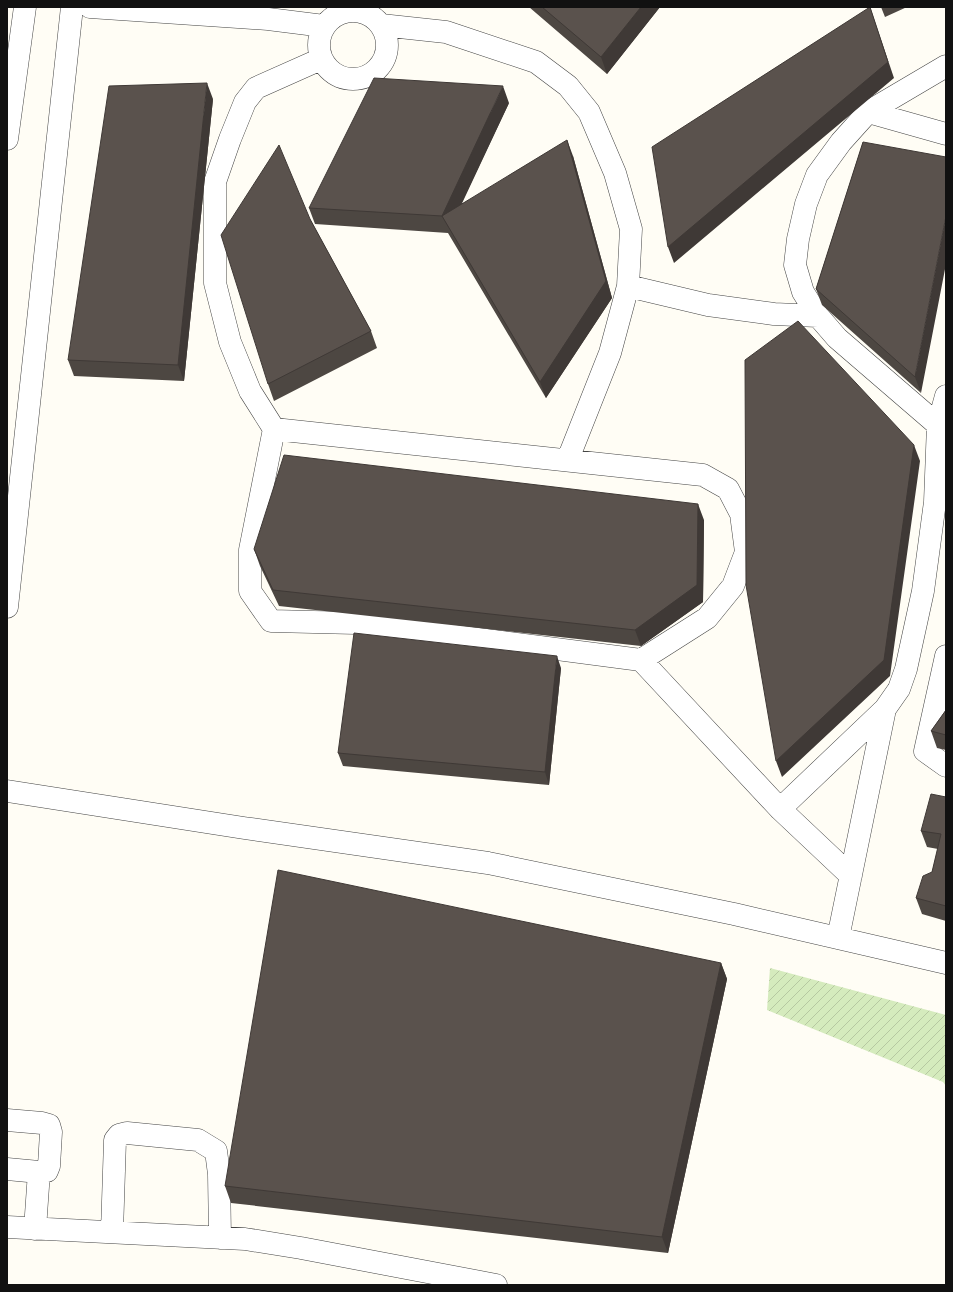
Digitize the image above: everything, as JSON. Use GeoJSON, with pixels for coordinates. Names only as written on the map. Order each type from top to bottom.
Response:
{"type":"FeatureCollection","features":[{"type":"Feature","properties":{"kind":"street"},"geometry":{"type":"LineString","coordinates":[[7,139],[25,7]]}},
{"type":"Feature","properties":{"kind":"street"},"geometry":{"type":"LineString","coordinates":[[7,607],[72,7]]}},
{"type":"Feature","properties":{"kind":"street"},"geometry":{"type":"LineString","coordinates":[[90,7],[268,13],[324,26]]}},
{"type":"Feature","properties":{"kind":"street"},"geometry":{"type":"LineString","coordinates":[[363,10],[381,25],[386,36],[387,47],[379,68],[370,75],[348,79],[337,75],[328,68],[321,59],[319,48],[320,37],[324,26],[332,18],[342,13],[363,10]]}},
{"type":"Feature","properties":{"kind":"street"},"geometry":{"type":"LineString","coordinates":[[381,25],[446,32],[536,62],[568,86],[588,112],[615,173],[631,229],[628,286],[610,353],[568,459]]}},
{"type":"Feature","properties":{"kind":"street"},"geometry":{"type":"LineString","coordinates":[[321,59],[256,88],[245,102],[215,182],[215,283],[230,342],[250,391],[274,429],[250,550],[250,591],[271,621],[356,623],[641,660],[780,809],[852,876]]}},
{"type":"Feature","properties":{"kind":"street"},"geometry":{"type":"LineString","coordinates":[[938,425],[837,338],[818,316],[803,292],[795,265],[798,239],[806,204],[817,175],[841,142],[868,112],[946,66]]}},
{"type":"Feature","properties":{"kind":"street"},"geometry":{"type":"LineString","coordinates":[[868,112],[946,134]]}},
{"type":"Feature","properties":{"kind":"street"},"geometry":{"type":"LineString","coordinates":[[628,286],[708,305],[774,314],[818,316]]}},
{"type":"Feature","properties":{"kind":"street"},"geometry":{"type":"LineString","coordinates":[[780,809],[885,709],[899,689],[906,669],[923,591],[934,502],[938,425],[946,396]]}},
{"type":"Feature","properties":{"kind":"street"},"geometry":{"type":"LineString","coordinates":[[274,429],[568,459],[703,475],[728,489],[741,514],[746,552],[733,586],[707,618],[641,660]]}},
{"type":"Feature","properties":{"kind":"street"},"geometry":{"type":"LineString","coordinates":[[946,656],[925,751],[946,766]]}},
{"type":"Feature","properties":{"kind":"street"},"geometry":{"type":"LineString","coordinates":[[838,938],[852,876],[885,709]]}},
{"type":"Feature","properties":{"kind":"street"},"geometry":{"type":"LineString","coordinates":[[7,791],[252,830],[488,863],[734,914],[946,964]]}},
{"type":"Feature","properties":{"kind":"street"},"geometry":{"type":"LineString","coordinates":[[7,1120],[42,1123],[49,1126],[51,1132],[49,1166],[47,1171],[39,1172],[7,1169]]}},
{"type":"Feature","properties":{"kind":"street"},"geometry":{"type":"LineString","coordinates":[[112,1232],[115,1140],[119,1135],[127,1133],[198,1140],[216,1152],[219,1174],[220,1238]]}},
{"type":"Feature","properties":{"kind":"street"},"geometry":{"type":"LineString","coordinates":[[35,1229],[39,1172]]}},
{"type":"Feature","properties":{"kind":"street"},"geometry":{"type":"LineString","coordinates":[[7,1227],[245,1239],[301,1248],[496,1285]]}},
{"type":"Feature","properties":{"kind":"green space"},"geometry":{"type":"Polygon","coordinates":[[[770,968],[946,1015],[946,1086],[943,1082],[767,1010],[770,968]]]}},
{"type":"Feature","properties":{"kind":"building"},"geometry":{"type":"Polygon","coordinates":[[[542,7],[641,7],[601,57],[542,7]]]}},
{"type":"Feature","properties":{"kind":"building"},"geometry":{"type":"Polygon","coordinates":[[[870,7],[888,62],[668,247],[652,147],[870,7]]]}},
{"type":"Feature","properties":{"kind":"building"},"geometry":{"type":"Polygon","coordinates":[[[374,78],[503,86],[442,216],[309,208],[374,78]]]}},
{"type":"Feature","properties":{"kind":"building"},"geometry":{"type":"Polygon","coordinates":[[[207,83],[178,365],[68,360],[109,86],[207,83]]]}},
{"type":"Feature","properties":{"kind":"building"},"geometry":{"type":"Polygon","coordinates":[[[567,140],[606,281],[540,382],[442,216],[567,140]]]}},
{"type":"Feature","properties":{"kind":"building"},"geometry":{"type":"Polygon","coordinates":[[[863,142],[946,157],[946,216],[915,377],[816,289],[863,142]]]}},
{"type":"Feature","properties":{"kind":"building"},"geometry":{"type":"Polygon","coordinates":[[[279,145],[310,219],[371,331],[268,384],[221,235],[279,145]]]}},
{"type":"Feature","properties":{"kind":"building"},"geometry":{"type":"Polygon","coordinates":[[[798,321],[914,445],[884,660],[776,761],[746,585],[745,360],[798,321]]]}},
{"type":"Feature","properties":{"kind":"building"},"geometry":{"type":"Polygon","coordinates":[[[284,455],[698,504],[697,585],[635,630],[273,590],[254,549],[284,455]]]}},
{"type":"Feature","properties":{"kind":"building"},"geometry":{"type":"Polygon","coordinates":[[[354,633],[557,656],[545,772],[338,753],[354,633]]]}},
{"type":"Feature","properties":{"kind":"building"},"geometry":{"type":"Polygon","coordinates":[[[946,710],[946,735],[931,731],[946,710]]]}},
{"type":"Feature","properties":{"kind":"building"},"geometry":{"type":"Polygon","coordinates":[[[931,794],[946,797],[946,906],[916,898],[923,876],[932,872],[941,834],[921,831],[931,794]]]}},
{"type":"Feature","properties":{"kind":"building"},"geometry":{"type":"Polygon","coordinates":[[[278,870],[721,963],[662,1237],[225,1186],[278,870]]]}}]}
